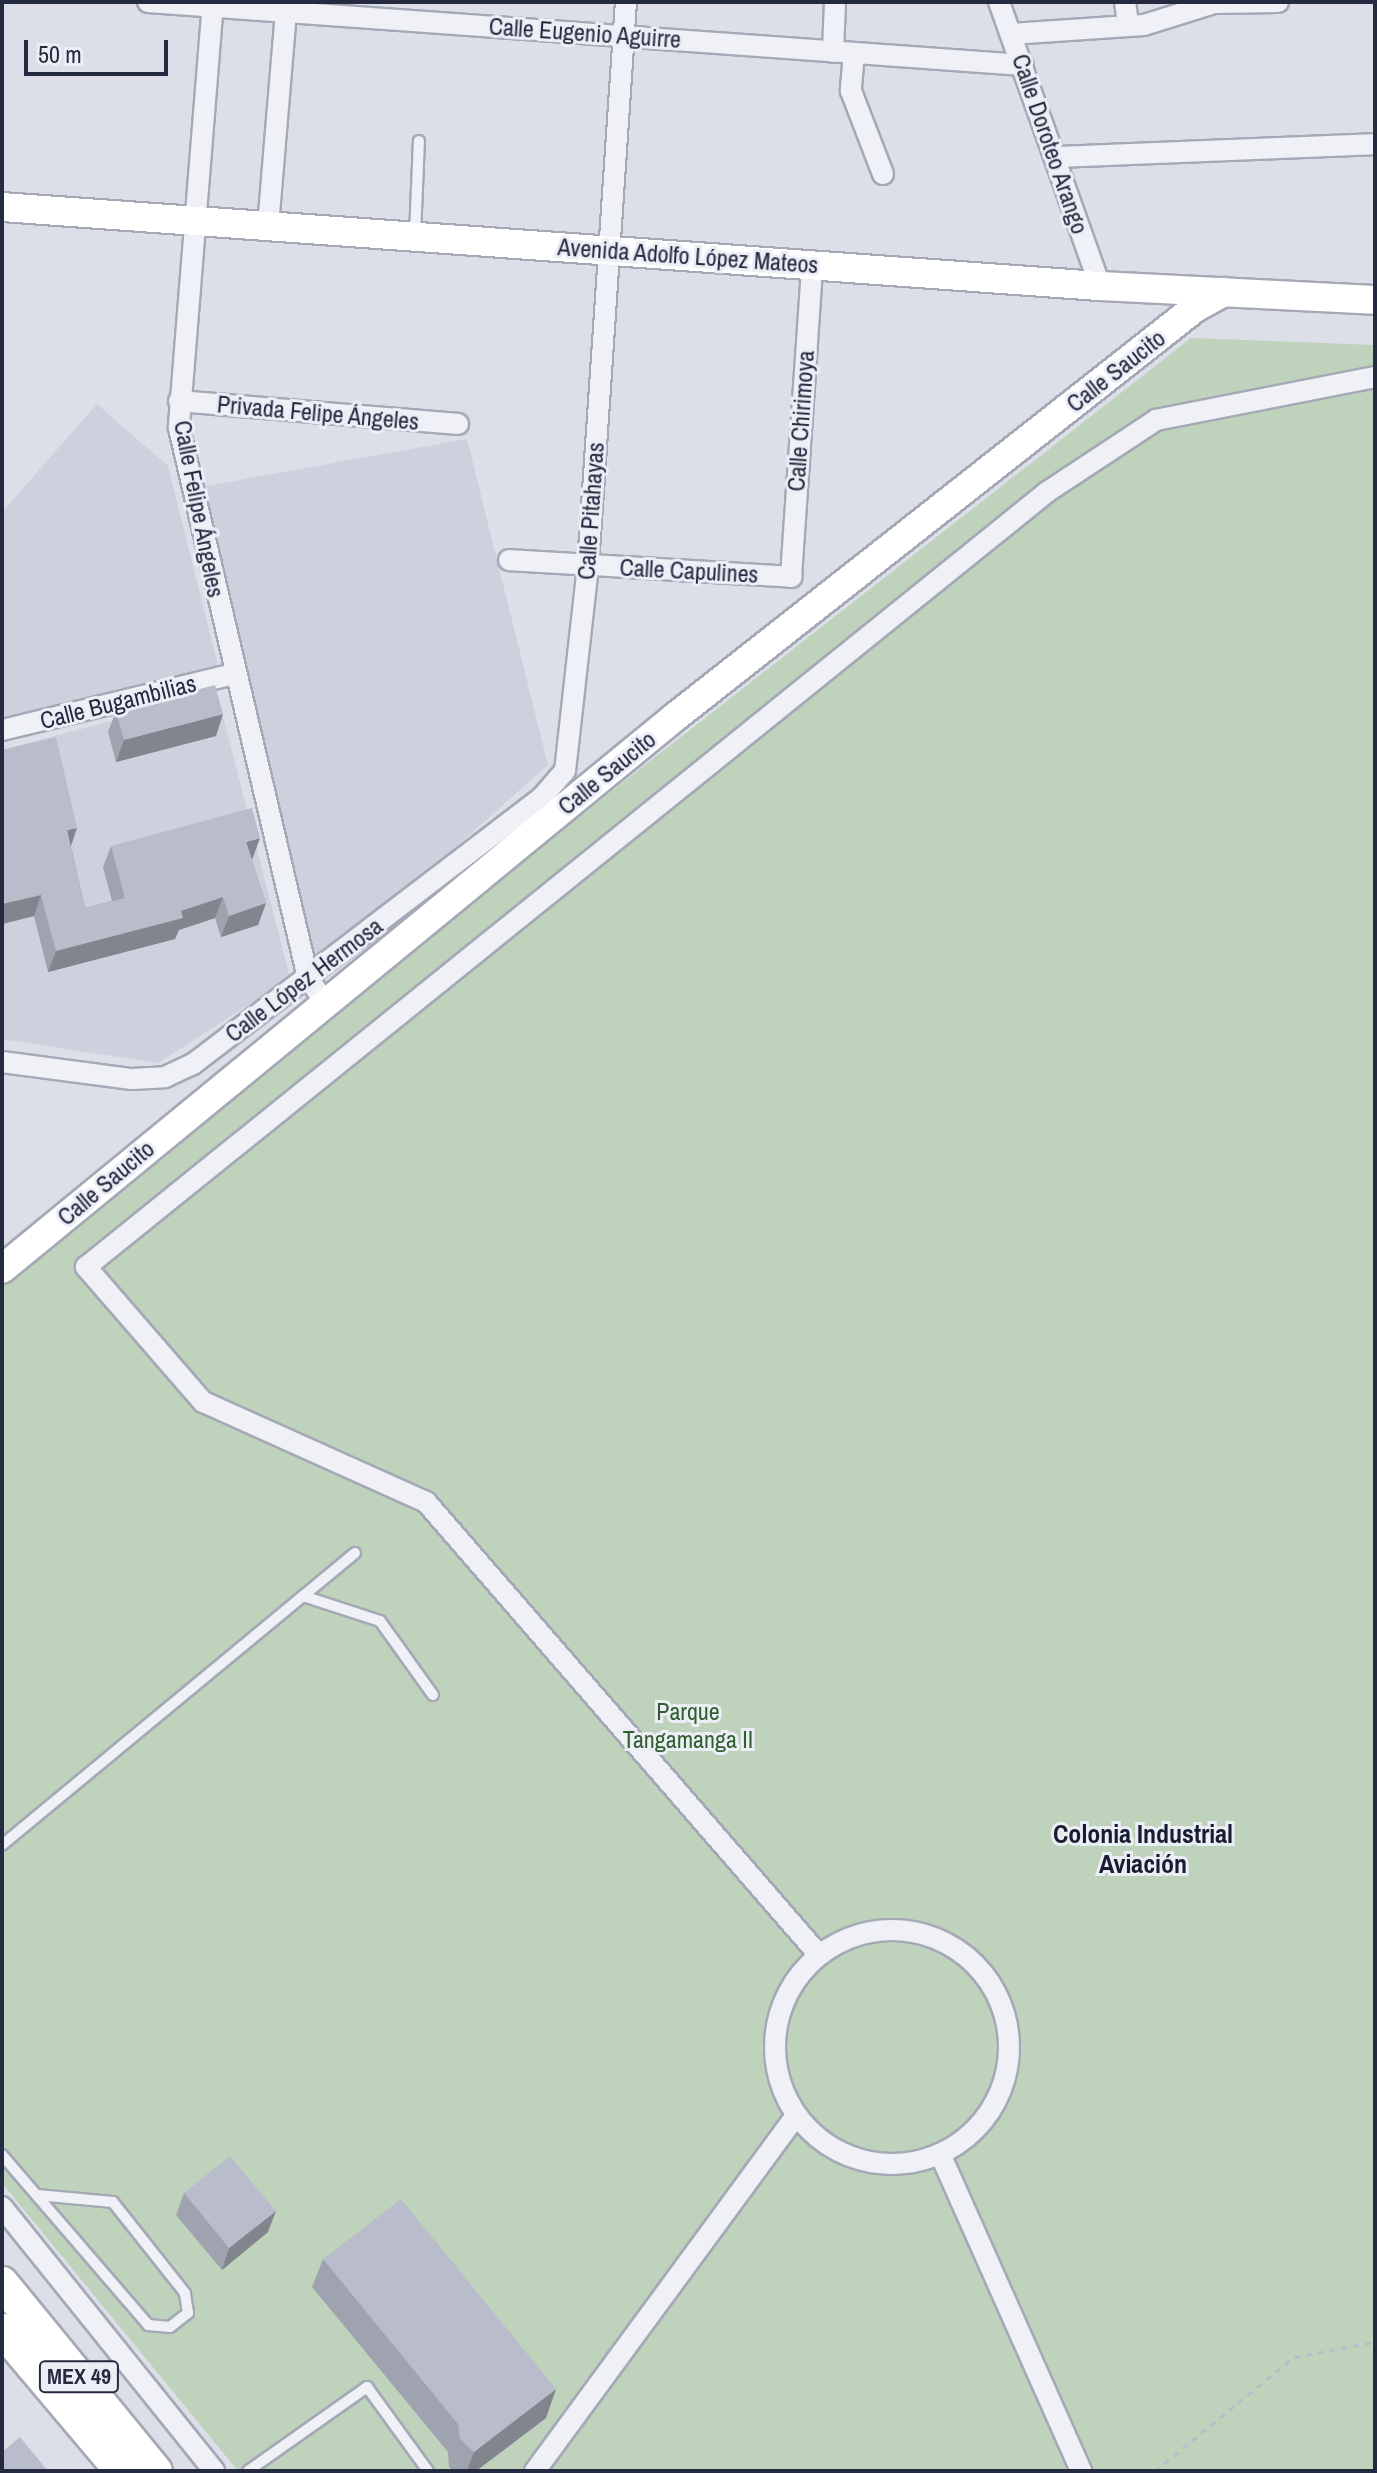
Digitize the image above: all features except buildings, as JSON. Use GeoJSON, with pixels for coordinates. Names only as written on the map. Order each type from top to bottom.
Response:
{"type":"FeatureCollection","features":[{"type":"Feature","properties":{"kind":"main road","name":"MEX 49"},"geometry":{"type":"LineString","coordinates":[[2,2283],[77,2396],[121,2471]]}},
{"type":"Feature","properties":{"kind":"main road","name":"MEX 49"},"geometry":{"type":"LineString","coordinates":[[2,2330],[156,2471]]}},
{"type":"Feature","properties":{"kind":"street","name":"Calle Eugenio Aguirre"},"geometry":{"type":"LineString","coordinates":[[148,2],[213,4],[1023,65]]}},
{"type":"Feature","properties":{"kind":"street","name":"Calle Pitahayas"},"geometry":{"type":"LineString","coordinates":[[565,771],[588,565],[626,2]]}},
{"type":"Feature","properties":{"kind":"street"},"geometry":{"type":"LineString","coordinates":[[833,52],[835,2]]}},
{"type":"Feature","properties":{"kind":"street","name":"Calle Doroteo Arango"},"geometry":{"type":"LineString","coordinates":[[999,2],[1100,286]]}},
{"type":"Feature","properties":{"kind":"street"},"geometry":{"type":"LineString","coordinates":[[1125,2],[1128,24]]}},
{"type":"Feature","properties":{"kind":"street"},"geometry":{"type":"LineString","coordinates":[[1011,34],[1144,25],[1214,3],[1278,2]]}},
{"type":"Feature","properties":{"kind":"street","name":"Calle Felipe Ángeles"},"geometry":{"type":"LineString","coordinates":[[213,4],[179,401],[188,476],[233,674],[308,978],[324,1001]]}},
{"type":"Feature","properties":{"kind":"street"},"geometry":{"type":"LineString","coordinates":[[268,226],[286,11]]}},
{"type":"Feature","properties":{"kind":"street"},"geometry":{"type":"LineString","coordinates":[[854,53],[851,91],[883,174]]}},
{"type":"Feature","properties":{"kind":"street"},"geometry":{"type":"LineString","coordinates":[[1055,157],[1375,144]]}},
{"type":"Feature","properties":{"kind":"street","name":"Avenida Adolfo López Mateos"},"geometry":{"type":"LineString","coordinates":[[2,207],[1100,286],[1375,300]]}},
{"type":"Feature","properties":{"kind":"street","name":"Calle Chirimoya"},"geometry":{"type":"LineString","coordinates":[[791,577],[812,266]]}},
{"type":"Feature","properties":{"kind":"street"},"geometry":{"type":"LineString","coordinates":[[1143,288],[1164,310],[1161,336]]}},
{"type":"Feature","properties":{"kind":"street","name":"Calle Saucito"},"geometry":{"type":"LineString","coordinates":[[2,1269],[324,1001],[675,717],[1161,336],[1224,292]]}},
{"type":"Feature","properties":{"kind":"street"},"geometry":{"type":"LineString","coordinates":[[819,1955],[426,1502],[203,1402],[86,1267],[1047,492],[1156,420],[1375,377]]}},
{"type":"Feature","properties":{"kind":"street","name":"Privada Felipe Ángeles"},"geometry":{"type":"LineString","coordinates":[[179,401],[458,424]]}},
{"type":"Feature","properties":{"kind":"street","name":"Calle Capulines"},"geometry":{"type":"LineString","coordinates":[[509,560],[791,577]]}},
{"type":"Feature","properties":{"kind":"street","name":"Calle Bugambilias"},"geometry":{"type":"LineString","coordinates":[[2,730],[233,674]]}},
{"type":"Feature","properties":{"kind":"street","name":"Calle López Hermosa"},"geometry":{"type":"LineString","coordinates":[[2,1062],[132,1079],[165,1077],[193,1064],[543,796],[565,771]]}},
{"type":"Feature","properties":{"kind":"street"},"geometry":{"type":"LineString","coordinates":[[883,1930],[920,1933],[955,1948],[983,1973],[1002,2005],[1010,2037],[1008,2071],[997,2102],[977,2129],[941,2156],[884,2165],[851,2158],[820,2141],[796,2116],[776,2068],[774,2037],[781,2006],[796,1978],[819,1955],[846,1938],[883,1930]]}},
{"type":"Feature","properties":{"kind":"street"},"geometry":{"type":"LineString","coordinates":[[535,2471],[796,2116]]}},
{"type":"Feature","properties":{"kind":"street"},"geometry":{"type":"LineString","coordinates":[[941,2156],[1081,2471]]}},
{"type":"Feature","properties":{"kind":"street"},"geometry":{"type":"LineString","coordinates":[[2,2207],[208,2469]]}},
{"type":"Feature","properties":{"kind":"lane"},"geometry":{"type":"LineString","coordinates":[[415,237],[419,141]]}},
{"type":"Feature","properties":{"kind":"lane"},"geometry":{"type":"LineString","coordinates":[[2,1845],[355,1553]]}},
{"type":"Feature","properties":{"kind":"lane"},"geometry":{"type":"LineString","coordinates":[[303,1596],[380,1621],[433,1695]]}},
{"type":"Feature","properties":{"kind":"lane"},"geometry":{"type":"LineString","coordinates":[[2,2155],[148,2325],[170,2327],[188,2313],[185,2293],[113,2202],[37,2195]]}},
{"type":"Feature","properties":{"kind":"lane"},"geometry":{"type":"LineString","coordinates":[[248,2471],[367,2387],[428,2471]]}},
{"type":"Feature","properties":{"kind":"path"},"geometry":{"type":"LineString","coordinates":[[1155,2471],[1294,2357],[1375,2342]]}},
{"type":"Feature","properties":{"kind":"shaded area"},"geometry":{"type":"Polygon","coordinates":[[[97,404],[168,466],[221,677],[2,719],[2,512],[97,404]]]}},
{"type":"Feature","properties":{"kind":"shaded area"},"geometry":{"type":"Polygon","coordinates":[[[467,439],[548,765],[315,972],[200,487],[467,439]]]}},
{"type":"Feature","properties":{"kind":"shaded area"},"geometry":{"type":"Polygon","coordinates":[[[217,693],[290,978],[158,1063],[2,1039],[2,750],[217,693]]]}},
{"type":"Feature","properties":{"kind":"green space","name":"Parque Tangamanga II"},"geometry":{"type":"Polygon","coordinates":[[[1191,338],[1375,345],[1375,2471],[238,2471],[2,2183],[2,1268],[1191,338]]]}},
{"type":"Feature","properties":{"kind":"district","name":"Colonia Industrial Aviación"},"geometry":{"type":"Point","coordinates":[1143,1849]}}]}
